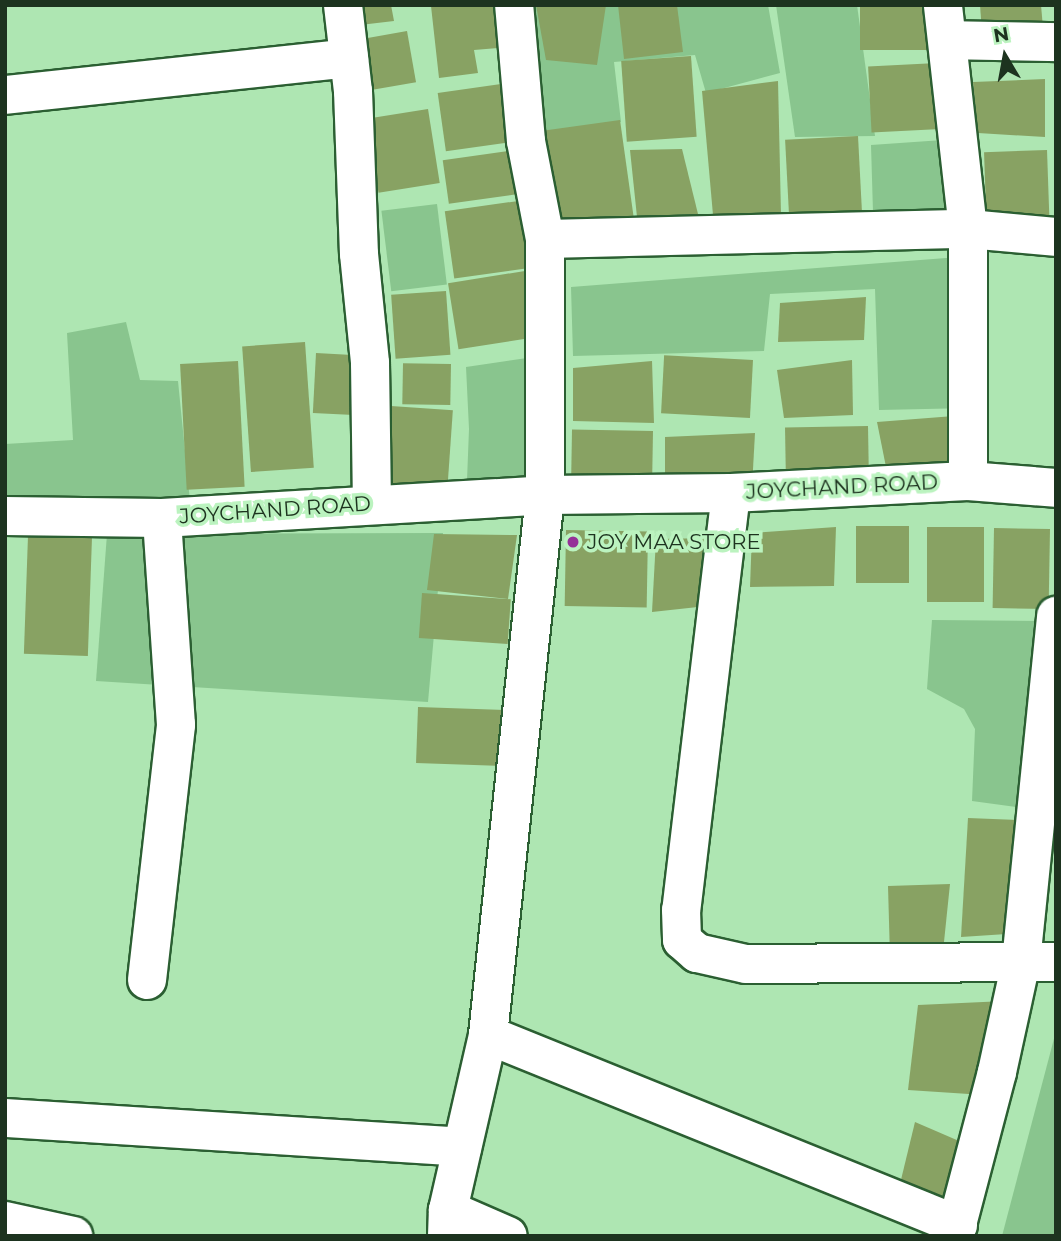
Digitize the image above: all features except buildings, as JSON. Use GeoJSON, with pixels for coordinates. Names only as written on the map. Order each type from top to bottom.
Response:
{"type":"FeatureCollection","features":[{"type":"Feature","properties":{"kind":"street"},"geometry":{"type":"LineString","coordinates":[[343,5],[349,58],[359,254],[370,363],[372,503]]}},
{"type":"Feature","properties":{"kind":"street"},"geometry":{"type":"LineString","coordinates":[[508,1236],[447,1223],[488,1035],[545,495],[545,239],[526,141],[514,5]]}},
{"type":"Feature","properties":{"kind":"street"},"geometry":{"type":"LineString","coordinates":[[968,481],[968,229],[945,23],[1056,42]]}},
{"type":"Feature","properties":{"kind":"street"},"geometry":{"type":"LineString","coordinates":[[5,95],[349,58]]}},
{"type":"Feature","properties":{"kind":"street"},"geometry":{"type":"LineString","coordinates":[[545,239],[968,229],[1056,237]]}},
{"type":"Feature","properties":{"kind":"street","name":"JOYCHAND ROAD"},"geometry":{"type":"LineString","coordinates":[[5,516],[162,518],[372,503],[545,495],[731,493],[968,481],[1056,488]]}},
{"type":"Feature","properties":{"kind":"street"},"geometry":{"type":"LineString","coordinates":[[731,493],[681,910],[682,940],[697,953],[746,964],[1039,962]]}},
{"type":"Feature","properties":{"kind":"street"},"geometry":{"type":"LineString","coordinates":[[147,980],[176,725],[162,518]]}},
{"type":"Feature","properties":{"kind":"street"},"geometry":{"type":"LineString","coordinates":[[488,1035],[956,1230],[1039,962],[1056,616]]}},
{"type":"Feature","properties":{"kind":"street"},"geometry":{"type":"LineString","coordinates":[[5,1118],[462,1147]]}},
{"type":"Feature","properties":{"kind":"street"},"geometry":{"type":"LineString","coordinates":[[11,1226],[73,1236]]}},
{"type":"Feature","properties":{"kind":"green space"},"geometry":{"type":"Polygon","coordinates":[[[523,5],[768,5],[780,73],[706,93],[695,55],[614,62],[621,122],[541,134],[523,5]]]}},
{"type":"Feature","properties":{"kind":"green space"},"geometry":{"type":"Polygon","coordinates":[[[776,5],[857,5],[875,136],[795,137],[776,5]]]}},
{"type":"Feature","properties":{"kind":"green space"},"geometry":{"type":"Polygon","coordinates":[[[943,140],[954,210],[873,212],[871,145],[943,140]]]}},
{"type":"Feature","properties":{"kind":"green space"},"geometry":{"type":"Polygon","coordinates":[[[437,204],[447,284],[391,291],[381,211],[437,204]]]}},
{"type":"Feature","properties":{"kind":"green space"},"geometry":{"type":"Polygon","coordinates":[[[959,257],[971,408],[879,410],[875,289],[770,294],[764,351],[573,356],[571,287],[959,257]]]}},
{"type":"Feature","properties":{"kind":"green space"},"geometry":{"type":"Polygon","coordinates":[[[126,322],[140,380],[178,381],[191,511],[5,516],[5,444],[73,440],[67,333],[126,322]]]}},
{"type":"Feature","properties":{"kind":"green space"},"geometry":{"type":"Polygon","coordinates":[[[541,356],[543,508],[466,506],[469,429],[466,367],[541,356]]]}},
{"type":"Feature","properties":{"kind":"green space"},"geometry":{"type":"Polygon","coordinates":[[[443,533],[428,702],[96,681],[107,534],[443,533]]]}},
{"type":"Feature","properties":{"kind":"green space"},"geometry":{"type":"Polygon","coordinates":[[[932,620],[1044,621],[1032,809],[972,801],[975,729],[964,709],[927,689],[932,620]]]}},
{"type":"Feature","properties":{"kind":"green space"},"geometry":{"type":"Polygon","coordinates":[[[1056,1031],[1056,1236],[1002,1236],[1056,1031]]]}},
{"type":"Feature","properties":{"kind":"place","name":"JOY MAA STORE"},"geometry":{"type":"Point","coordinates":[573,542]}}]}
